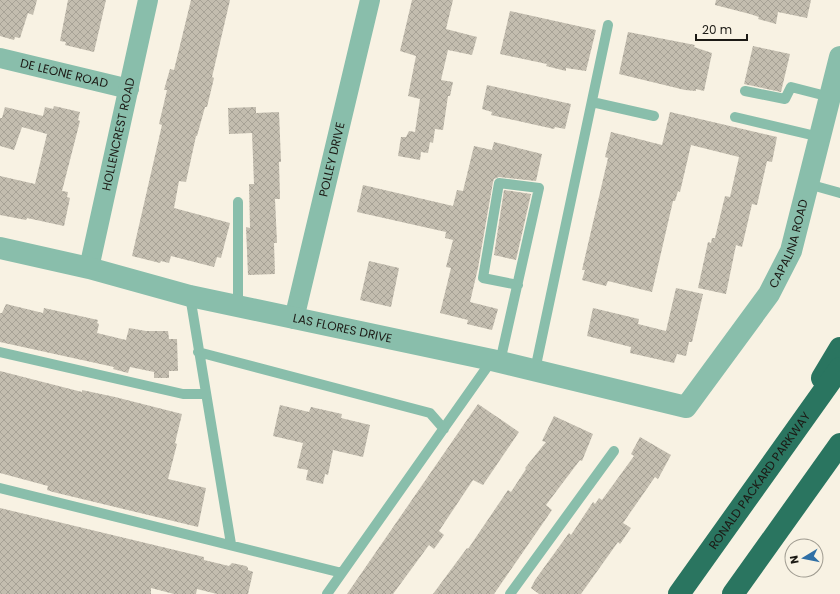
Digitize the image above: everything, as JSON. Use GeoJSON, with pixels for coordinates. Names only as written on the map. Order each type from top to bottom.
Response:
{"type":"FeatureCollection","features":[{"type":"Feature","properties":{"kind":"highway"},"geometry":{"type":"LineString","coordinates":[[764,474],[840,348]]}},
{"type":"Feature","properties":{"kind":"highway","name":"RONALD PACKARD PARKWAY"},"geometry":{"type":"LineString","coordinates":[[679,594],[840,368]]}},
{"type":"Feature","properties":{"kind":"highway"},"geometry":{"type":"LineString","coordinates":[[734,594],[840,444]]}},
{"type":"Feature","properties":{"kind":"street","name":"HOLLENCREST ROAD"},"geometry":{"type":"LineString","coordinates":[[89,268],[148,0]]}},
{"type":"Feature","properties":{"kind":"street","name":"POLLEY DRIVE"},"geometry":{"type":"LineString","coordinates":[[294,319],[370,0]]}},
{"type":"Feature","properties":{"kind":"street","name":"CAPALINA ROAD"},"geometry":{"type":"LineString","coordinates":[[686,407],[769,294],[791,251],[840,57]]}},
{"type":"Feature","properties":{"kind":"street","name":"DE LEONE ROAD"},"geometry":{"type":"LineString","coordinates":[[0,58],[129,89]]}},
{"type":"Feature","properties":{"kind":"street","name":"LAS FLORES DRIVE"},"geometry":{"type":"LineString","coordinates":[[0,248],[89,268],[190,296],[496,361],[686,407]]}},
{"type":"Feature","properties":{"kind":"lane"},"geometry":{"type":"LineString","coordinates":[[535,370],[608,25]]}},
{"type":"Feature","properties":{"kind":"lane"},"geometry":{"type":"LineString","coordinates":[[745,91],[784,99],[791,87],[830,98]]}},
{"type":"Feature","properties":{"kind":"lane"},"geometry":{"type":"LineString","coordinates":[[592,102],[654,116]]}},
{"type":"Feature","properties":{"kind":"lane"},"geometry":{"type":"LineString","coordinates":[[735,117],[820,137]]}},
{"type":"Feature","properties":{"kind":"lane"},"geometry":{"type":"LineString","coordinates":[[327,594],[444,429],[496,361],[518,285],[539,188],[499,183],[483,278],[518,285]]}},
{"type":"Feature","properties":{"kind":"lane"},"geometry":{"type":"LineString","coordinates":[[808,184],[840,193]]}},
{"type":"Feature","properties":{"kind":"lane"},"geometry":{"type":"LineString","coordinates":[[238,202],[238,307]]}},
{"type":"Feature","properties":{"kind":"lane"},"geometry":{"type":"LineString","coordinates":[[190,296],[198,352],[231,544]]}},
{"type":"Feature","properties":{"kind":"lane"},"geometry":{"type":"LineString","coordinates":[[0,352],[183,394],[205,394]]}},
{"type":"Feature","properties":{"kind":"lane"},"geometry":{"type":"LineString","coordinates":[[198,352],[430,413],[444,429]]}},
{"type":"Feature","properties":{"kind":"lane"},"geometry":{"type":"LineString","coordinates":[[510,594],[614,451]]}},
{"type":"Feature","properties":{"kind":"lane"},"geometry":{"type":"LineString","coordinates":[[0,488],[231,544],[342,573]]}},
{"type":"Feature","properties":{"kind":"building"},"geometry":{"type":"Polygon","coordinates":[[[0,0],[37,0],[33,15],[28,13],[20,38],[15,37],[14,40],[0,36],[0,0]]]}},
{"type":"Feature","properties":{"kind":"building"},"geometry":{"type":"Polygon","coordinates":[[[68,0],[106,0],[94,52],[65,45],[66,42],[60,41],[68,0]]]}},
{"type":"Feature","properties":{"kind":"building"},"geometry":{"type":"Polygon","coordinates":[[[191,0],[230,0],[212,77],[214,78],[207,107],[205,107],[196,136],[186,182],[179,181],[174,208],[230,223],[221,258],[217,257],[214,267],[171,256],[169,263],[161,261],[160,263],[132,256],[162,125],[159,124],[167,90],[164,90],[170,69],[174,70],[191,0]]]}},
{"type":"Feature","properties":{"kind":"building"},"geometry":{"type":"Polygon","coordinates":[[[412,0],[453,0],[446,29],[477,37],[472,55],[448,50],[441,80],[453,82],[450,96],[448,96],[443,130],[435,129],[433,143],[430,142],[428,153],[421,152],[420,160],[398,156],[401,137],[406,137],[409,131],[415,132],[420,99],[408,96],[416,56],[400,51],[412,0]]]}},
{"type":"Feature","properties":{"kind":"building"},"geometry":{"type":"Polygon","coordinates":[[[716,0],[811,0],[807,18],[778,12],[776,24],[758,19],[759,17],[750,14],[715,5],[716,0]]]}},
{"type":"Feature","properties":{"kind":"building"},"geometry":{"type":"Polygon","coordinates":[[[510,11],[596,30],[586,71],[566,68],[566,71],[546,66],[547,64],[500,54],[510,11]]]}},
{"type":"Feature","properties":{"kind":"building"},"geometry":{"type":"Polygon","coordinates":[[[628,32],[695,45],[694,47],[712,53],[704,91],[696,89],[696,91],[685,90],[619,74],[628,32]]]}},
{"type":"Feature","properties":{"kind":"building"},"geometry":{"type":"Polygon","coordinates":[[[753,46],[790,54],[781,92],[744,84],[753,46]]]}},
{"type":"Feature","properties":{"kind":"building"},"geometry":{"type":"Polygon","coordinates":[[[487,85],[571,104],[565,129],[555,127],[554,129],[491,115],[492,112],[482,109],[487,85]]]}},
{"type":"Feature","properties":{"kind":"building"},"geometry":{"type":"Polygon","coordinates":[[[54,106],[80,112],[78,120],[80,121],[62,191],[68,192],[67,197],[70,198],[64,226],[27,218],[26,220],[0,215],[0,176],[35,184],[47,134],[22,127],[14,150],[0,146],[0,118],[2,118],[5,107],[43,116],[45,107],[53,109],[54,106]]]}},
{"type":"Feature","properties":{"kind":"building"},"geometry":{"type":"Polygon","coordinates":[[[256,107],[256,113],[279,112],[281,162],[279,162],[280,199],[275,199],[277,243],[274,243],[275,274],[248,275],[246,227],[250,228],[249,184],[254,184],[252,133],[229,134],[228,108],[256,107]]]}},
{"type":"Feature","properties":{"kind":"building"},"geometry":{"type":"Polygon","coordinates":[[[670,112],[777,137],[772,162],[767,161],[757,205],[752,204],[742,247],[736,245],[726,294],[698,288],[708,242],[711,243],[712,238],[715,238],[725,196],[730,197],[739,157],[691,145],[680,192],[678,191],[675,201],[673,201],[652,292],[608,281],[606,286],[582,280],[585,270],[582,270],[608,158],[605,157],[611,132],[662,145],[670,112]]]}},
{"type":"Feature","properties":{"kind":"building"},"geometry":{"type":"Polygon","coordinates":[[[494,142],[542,154],[536,181],[499,177],[494,179],[493,182],[478,268],[470,302],[498,309],[492,330],[467,324],[468,320],[440,313],[451,268],[446,267],[453,240],[445,238],[446,232],[357,212],[363,185],[453,206],[457,190],[463,191],[474,146],[492,150],[494,142]]]}},
{"type":"Feature","properties":{"kind":"building"},"geometry":{"type":"Polygon","coordinates":[[[504,190],[531,194],[516,260],[494,255],[504,190]]]}},
{"type":"Feature","properties":{"kind":"building"},"geometry":{"type":"Polygon","coordinates":[[[369,261],[399,268],[391,307],[360,300],[369,261]]]}},
{"type":"Feature","properties":{"kind":"building"},"geometry":{"type":"Polygon","coordinates":[[[676,288],[703,294],[692,342],[689,342],[686,356],[677,354],[674,363],[630,353],[631,347],[587,336],[593,308],[639,319],[638,324],[666,331],[676,288]]]}},
{"type":"Feature","properties":{"kind":"building"},"geometry":{"type":"Polygon","coordinates":[[[6,304],[43,313],[44,308],[98,320],[97,323],[99,324],[97,333],[126,340],[129,328],[146,331],[168,331],[169,339],[177,339],[178,371],[169,371],[169,378],[154,378],[154,372],[130,367],[128,373],[113,369],[114,367],[0,342],[0,313],[2,313],[6,304]]]}},
{"type":"Feature","properties":{"kind":"building"},"geometry":{"type":"Polygon","coordinates":[[[0,371],[82,392],[82,390],[115,397],[182,414],[175,443],[177,444],[168,479],[206,488],[198,527],[53,492],[47,490],[48,486],[0,473],[0,371]]]}},
{"type":"Feature","properties":{"kind":"building"},"geometry":{"type":"Polygon","coordinates":[[[478,404],[519,432],[483,485],[473,480],[439,531],[444,535],[434,549],[429,545],[393,594],[347,594],[478,404]]]}},
{"type":"Feature","properties":{"kind":"building"},"geometry":{"type":"Polygon","coordinates":[[[280,405],[309,412],[311,407],[342,414],[341,418],[370,425],[363,457],[333,450],[328,475],[325,474],[323,484],[306,480],[308,470],[297,468],[303,443],[273,436],[280,405]]]}},
{"type":"Feature","properties":{"kind":"building"},"geometry":{"type":"Polygon","coordinates":[[[554,416],[593,434],[582,461],[580,460],[546,505],[552,510],[494,594],[433,594],[467,548],[468,549],[508,490],[511,492],[526,469],[525,468],[546,442],[542,441],[554,416]]]}},
{"type":"Feature","properties":{"kind":"building"},"geometry":{"type":"Polygon","coordinates":[[[640,437],[671,455],[658,479],[655,477],[623,523],[631,528],[620,544],[618,542],[581,594],[539,594],[531,588],[535,580],[569,533],[571,535],[593,502],[595,504],[599,498],[602,500],[634,456],[631,454],[640,437]]]}},
{"type":"Feature","properties":{"kind":"building"},"geometry":{"type":"Polygon","coordinates":[[[0,508],[204,557],[204,560],[229,566],[232,563],[246,566],[248,570],[253,572],[248,594],[217,594],[197,589],[196,594],[174,594],[151,588],[151,594],[0,594],[0,508]]]}}]}
